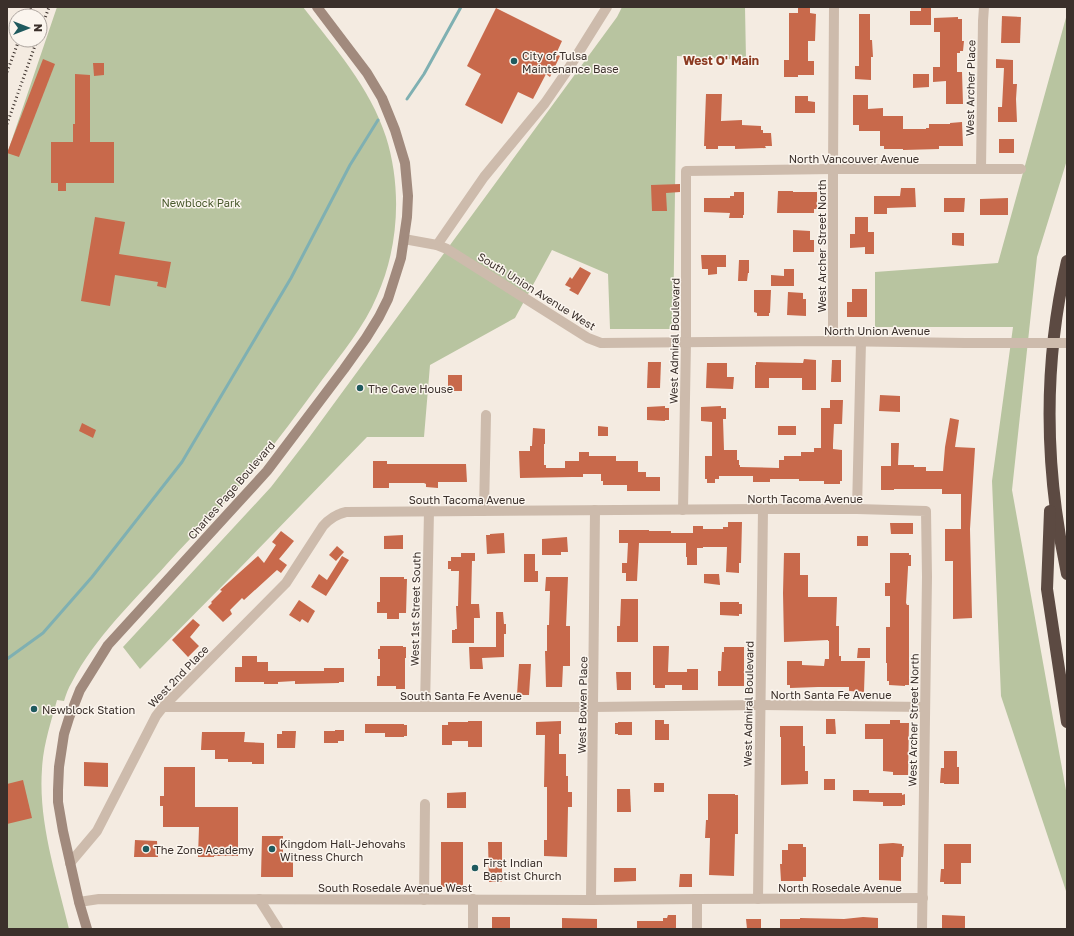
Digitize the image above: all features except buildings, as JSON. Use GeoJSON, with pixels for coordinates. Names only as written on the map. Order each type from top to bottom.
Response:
{"type":"FeatureCollection","features":[{"type":"Feature","properties":{"kind":"highway"},"geometry":{"type":"LineString","coordinates":[[1067,261],[1057,312],[1051,369],[1049,429],[1051,471],[1056,513],[1067,574]]}},
{"type":"Feature","properties":{"kind":"highway"},"geometry":{"type":"LineString","coordinates":[[1051,471],[1047,589],[1067,722]]}},
{"type":"Feature","properties":{"kind":"main road","name":"Charles Page Boulevard"},"geometry":{"type":"LineString","coordinates":[[87,929],[79,902],[60,817],[58,790],[59,767],[64,734],[68,718],[80,690],[108,645],[267,471],[344,369],[379,317],[388,299],[401,258],[408,217],[407,176],[402,149],[392,120],[379,92],[367,73],[317,7]]}},
{"type":"Feature","properties":{"kind":"street"},"geometry":{"type":"LineString","coordinates":[[437,244],[484,178],[545,103],[607,7]]}},
{"type":"Feature","properties":{"kind":"street","name":"West Archer Street North"},"geometry":{"type":"LineString","coordinates":[[833,341],[834,7]]}},
{"type":"Feature","properties":{"kind":"street","name":"West Archer Place"},"geometry":{"type":"LineString","coordinates":[[981,170],[984,7]]}},
{"type":"Feature","properties":{"kind":"street","name":"North Vancouver Avenue"},"geometry":{"type":"LineString","coordinates":[[686,171],[1021,169]]}},
{"type":"Feature","properties":{"kind":"street","name":"West Admiral Boulevard"},"geometry":{"type":"LineString","coordinates":[[683,510],[686,342],[686,171]]}},
{"type":"Feature","properties":{"kind":"street","name":"South Union Avenue West"},"geometry":{"type":"LineString","coordinates":[[404,239],[437,244],[447,249],[588,338],[606,343],[686,342]]}},
{"type":"Feature","properties":{"kind":"street","name":"North Union Avenue"},"geometry":{"type":"LineString","coordinates":[[686,342],[1067,342]]}},
{"type":"Feature","properties":{"kind":"street"},"geometry":{"type":"LineString","coordinates":[[857,509],[860,342]]}},
{"type":"Feature","properties":{"kind":"street"},"geometry":{"type":"LineString","coordinates":[[484,511],[486,415]]}},
{"type":"Feature","properties":{"kind":"street","name":"West Admiral Boulevard"},"geometry":{"type":"LineString","coordinates":[[758,900],[763,509]]}},
{"type":"Feature","properties":{"kind":"street","name":"North Tacoma Avenue"},"geometry":{"type":"LineString","coordinates":[[683,510],[857,509],[926,511]]}},
{"type":"Feature","properties":{"kind":"street","name":"West Bowen Place"},"geometry":{"type":"LineString","coordinates":[[591,900],[595,510]]}},
{"type":"Feature","properties":{"kind":"street","name":"South Tacoma Avenue"},"geometry":{"type":"LineString","coordinates":[[286,583],[323,526],[334,515],[346,512],[683,510]]}},
{"type":"Feature","properties":{"kind":"street","name":"West 1st Street South"},"geometry":{"type":"LineString","coordinates":[[425,707],[429,511]]}},
{"type":"Feature","properties":{"kind":"street","name":"West Archer Street North"},"geometry":{"type":"LineString","coordinates":[[922,929],[927,577],[926,511]]}},
{"type":"Feature","properties":{"kind":"street","name":"West 2nd Place"},"geometry":{"type":"LineString","coordinates":[[70,863],[97,831],[156,716],[163,707],[286,583]]}},
{"type":"Feature","properties":{"kind":"street","name":"North Santa Fe Avenue"},"geometry":{"type":"LineString","coordinates":[[760,705],[925,706]]}},
{"type":"Feature","properties":{"kind":"street","name":"South Santa Fe Avenue"},"geometry":{"type":"LineString","coordinates":[[163,707],[594,707],[760,705]]}},
{"type":"Feature","properties":{"kind":"street"},"geometry":{"type":"LineString","coordinates":[[424,900],[425,804]]}},
{"type":"Feature","properties":{"kind":"street","name":"North Rosedale Avenue"},"geometry":{"type":"LineString","coordinates":[[758,900],[923,898]]}},
{"type":"Feature","properties":{"kind":"street","name":"South Rosedale Avenue West"},"geometry":{"type":"LineString","coordinates":[[79,902],[99,899],[758,900]]}},
{"type":"Feature","properties":{"kind":"street"},"geometry":{"type":"LineString","coordinates":[[259,899],[278,929]]}},
{"type":"Feature","properties":{"kind":"street"},"geometry":{"type":"LineString","coordinates":[[697,899],[697,929]]}},
{"type":"Feature","properties":{"kind":"street"},"geometry":{"type":"LineString","coordinates":[[472,929],[473,900]]}},
{"type":"Feature","properties":{"kind":"green space","name":"Newblock Park"},"geometry":{"type":"Polygon","coordinates":[[[57,7],[303,7],[361,84],[379,119],[391,156],[396,197],[396,217],[390,258],[384,277],[372,307],[352,340],[260,462],[228,499],[115,620],[81,666],[69,687],[64,701],[57,700],[44,752],[42,769],[43,810],[54,870],[69,929],[7,929],[7,154],[43,48],[48,48],[48,33],[57,7]]]}},
{"type":"Feature","properties":{"kind":"green space"},"geometry":{"type":"Polygon","coordinates":[[[622,7],[745,7],[746,60],[677,56],[673,329],[610,329],[608,274],[552,250],[515,318],[430,365],[424,437],[367,437],[140,669],[123,647],[271,487],[308,439],[617,17],[622,7]]]}},
{"type":"Feature","properties":{"kind":"green space"},"geometry":{"type":"Polygon","coordinates":[[[1067,14],[1067,160],[1037,257],[1012,490],[1067,796],[1067,894],[1001,696],[992,481],[1013,327],[875,327],[875,272],[998,263],[1067,14]]]}},
{"type":"Feature","properties":{"kind":"waterway"},"geometry":{"type":"LineString","coordinates":[[407,99],[424,74],[461,7]]}},
{"type":"Feature","properties":{"kind":"waterway"},"geometry":{"type":"LineString","coordinates":[[7,659],[43,633],[92,577],[182,462],[291,278],[350,165],[378,120]]}},
{"type":"Feature","properties":{"kind":"railway"},"geometry":{"type":"LineString","coordinates":[[7,72],[16,48]]}},
{"type":"Feature","properties":{"kind":"railway"},"geometry":{"type":"LineString","coordinates":[[7,124],[34,48]]}},
{"type":"Feature","properties":{"kind":"place","name":"City of Tulsa Maintenance Base"},"geometry":{"type":"Point","coordinates":[514,61]}},
{"type":"Feature","properties":{"kind":"place","name":"The Cave House"},"geometry":{"type":"Point","coordinates":[360,388]}},
{"type":"Feature","properties":{"kind":"place","name":"Newblock Station"},"geometry":{"type":"Point","coordinates":[34,709]}},
{"type":"Feature","properties":{"kind":"place","name":"The Zone Academy"},"geometry":{"type":"Point","coordinates":[146,849]}},
{"type":"Feature","properties":{"kind":"place","name":"Kingdom Hall-Jehovahs Witness Church"},"geometry":{"type":"Point","coordinates":[272,849]}},
{"type":"Feature","properties":{"kind":"place","name":"First Indian Baptist Church"},"geometry":{"type":"Point","coordinates":[475,868]}},
{"type":"Feature","properties":{"kind":"district","name":"West O' Main"},"geometry":{"type":"Point","coordinates":[721,60]}}]}
